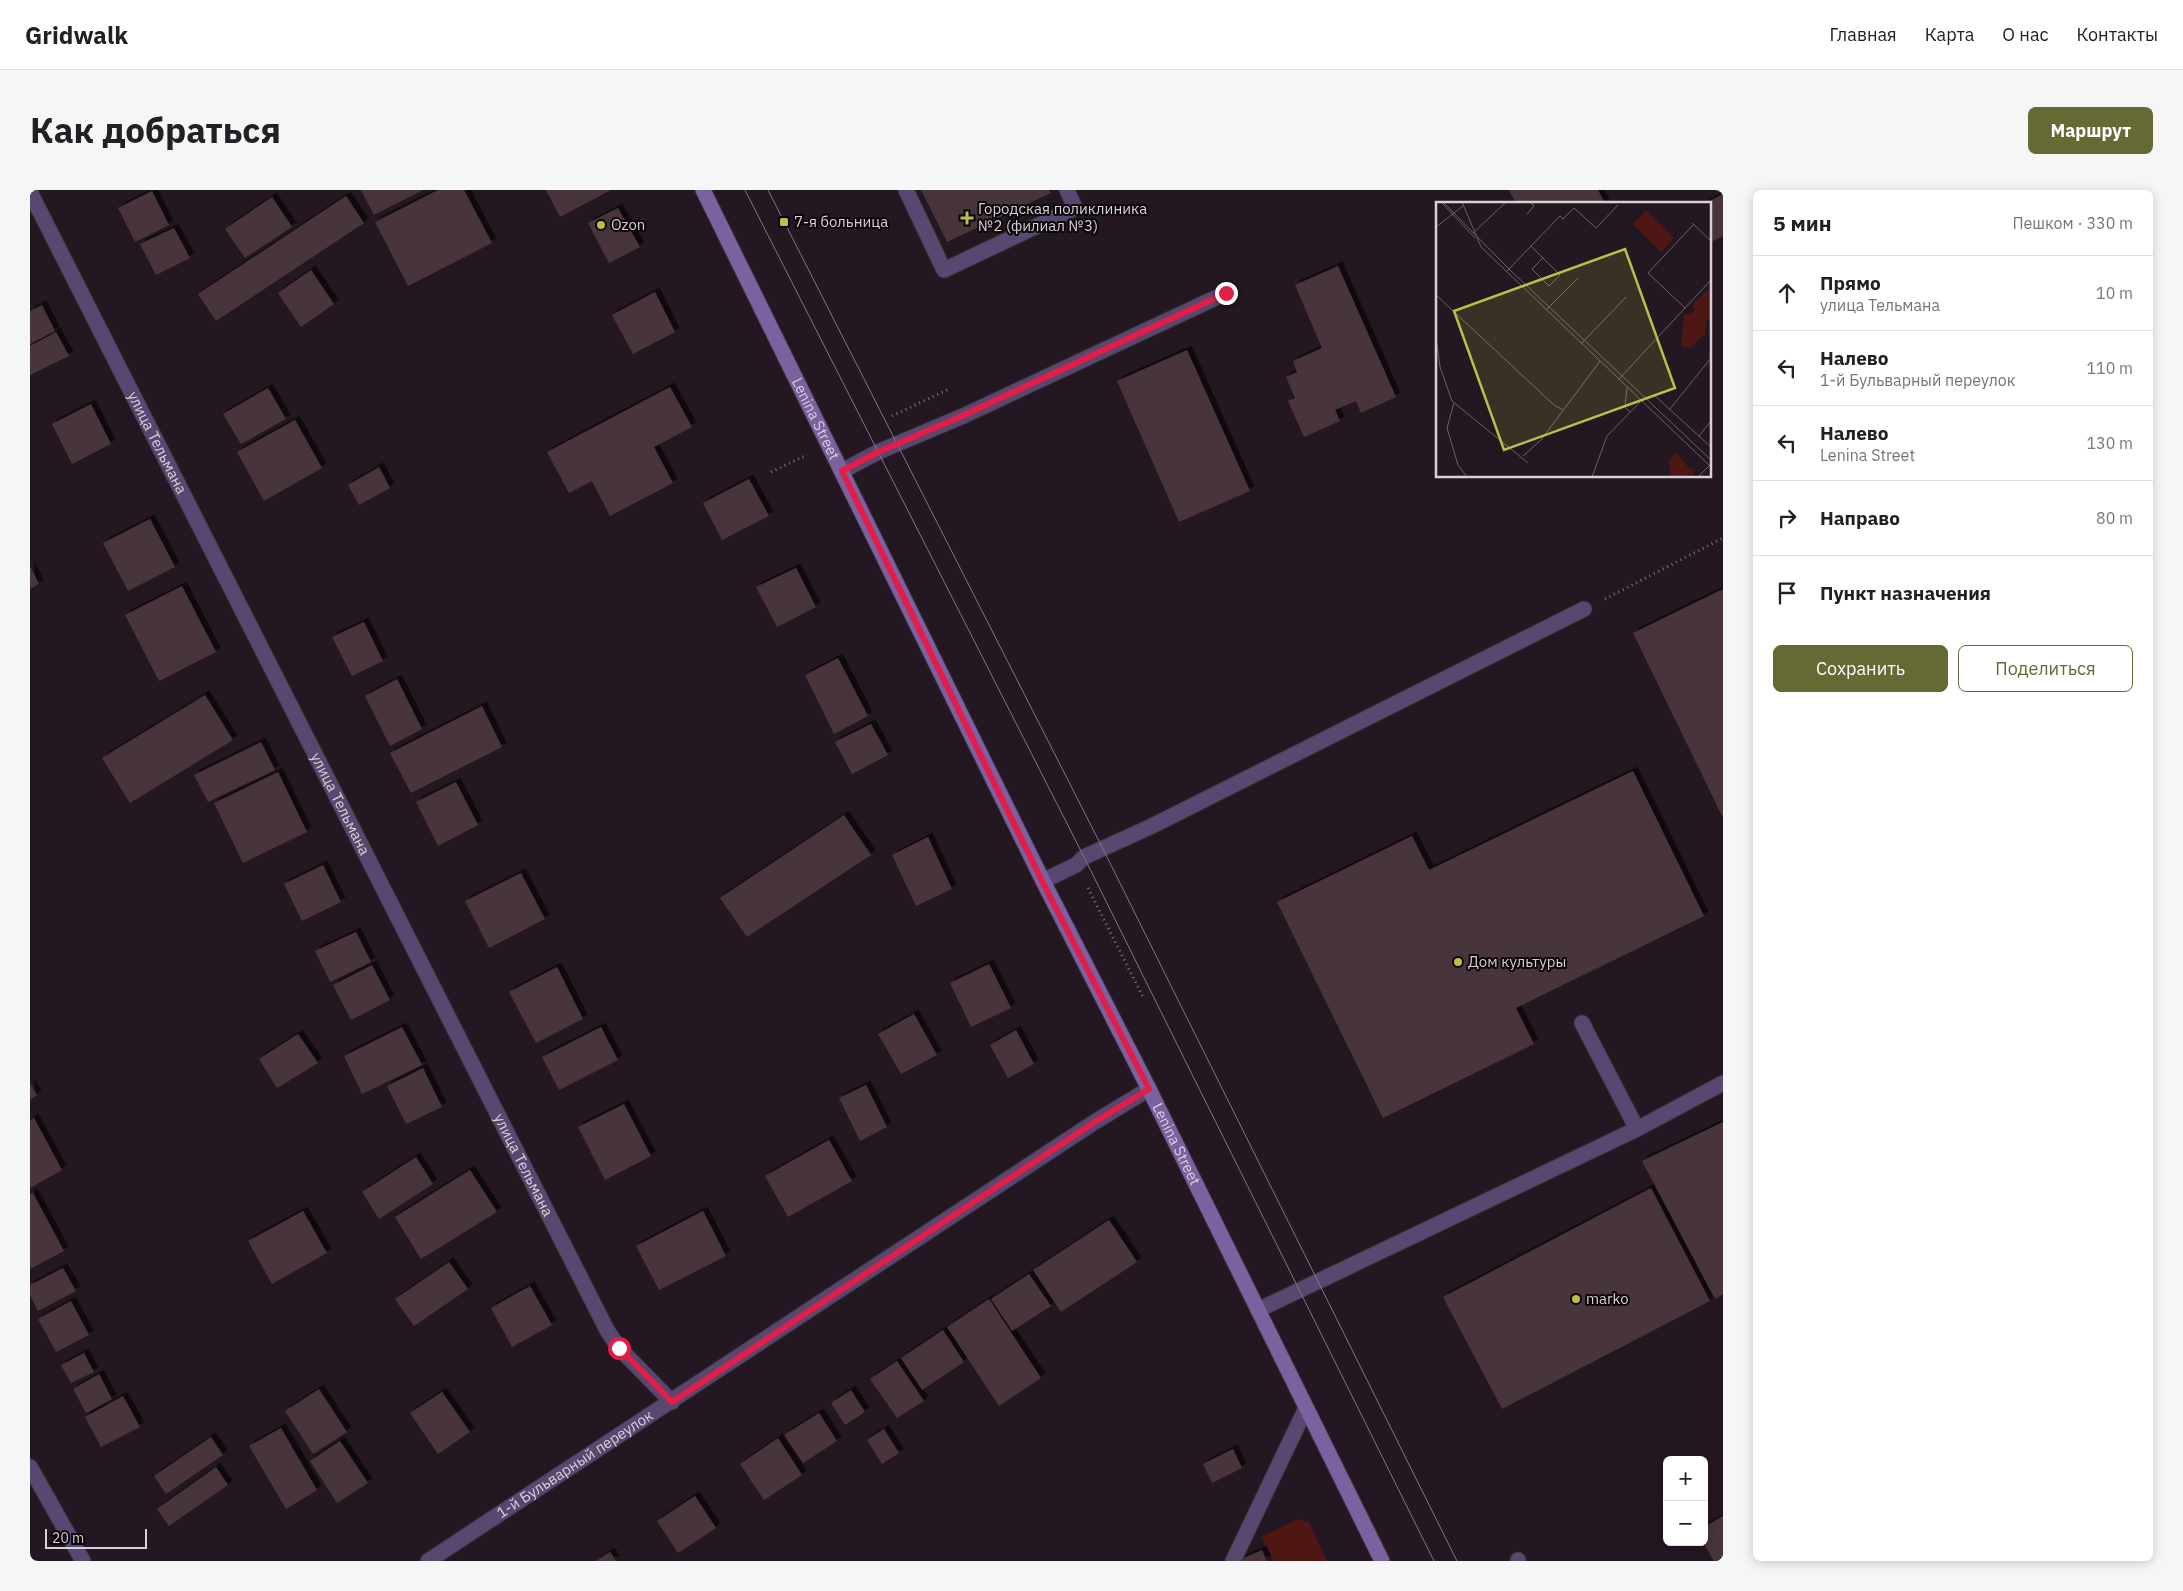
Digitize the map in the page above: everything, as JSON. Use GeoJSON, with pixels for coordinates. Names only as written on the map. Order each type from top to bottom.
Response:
{"type":"FeatureCollection","features":[{"type":"Feature","properties":{"kind":"main road","name":"Lenina Street"},"geometry":{"type":"LineString","coordinates":[[703,190],[1042,881],[1149,1089],[1382,1561]]}},
{"type":"Feature","properties":{"kind":"street"},"geometry":{"type":"LineString","coordinates":[[906,190],[944,270],[1075,208],[1067,190]]}},
{"type":"Feature","properties":{"kind":"street","name":"улица Тельмана"},"geometry":{"type":"LineString","coordinates":[[30,192],[607,1330],[619,1348],[672,1402]]}},
{"type":"Feature","properties":{"kind":"street"},"geometry":{"type":"LineString","coordinates":[[842,471],[878,452],[962,416],[1226,293]]}},
{"type":"Feature","properties":{"kind":"street"},"geometry":{"type":"LineString","coordinates":[[1042,881],[1076,864],[1084,857],[1152,826],[1584,609]]}},
{"type":"Feature","properties":{"kind":"street"},"geometry":{"type":"LineString","coordinates":[[1582,1023],[1637,1129]]}},
{"type":"Feature","properties":{"kind":"street"},"geometry":{"type":"LineString","coordinates":[[1258,1310],[1637,1129],[1723,1083]]}},
{"type":"Feature","properties":{"kind":"street","name":"1-й Бульварный переулок"},"geometry":{"type":"LineString","coordinates":[[428,1561],[1093,1123],[1149,1089]]}},
{"type":"Feature","properties":{"kind":"street"},"geometry":{"type":"LineString","coordinates":[[1233,1561],[1306,1408]]}},
{"type":"Feature","properties":{"kind":"street"},"geometry":{"type":"LineString","coordinates":[[30,1467],[83,1561]]}},
{"type":"Feature","properties":{"kind":"path"},"geometry":{"type":"LineString","coordinates":[[884,419],[950,389]]}},
{"type":"Feature","properties":{"kind":"path"},"geometry":{"type":"LineString","coordinates":[[1584,609],[1723,538]]}},
{"type":"Feature","properties":{"kind":"path"},"geometry":{"type":"LineString","coordinates":[[1076,864],[1143,997]]}},
{"type":"Feature","properties":{"kind":"shaded area"},"geometry":{"type":"Polygon","coordinates":[[[1297,1519],[1309,1522],[1327,1561],[1273,1561],[1261,1537],[1297,1519]]]}},
{"type":"Feature","properties":{"kind":"building"},"geometry":{"type":"Polygon","coordinates":[[[361,190],[423,190],[374,215],[361,190]]]}},
{"type":"Feature","properties":{"kind":"building"},"geometry":{"type":"Polygon","coordinates":[[[438,190],[464,190],[492,243],[408,286],[375,222],[438,190]]]}},
{"type":"Feature","properties":{"kind":"building"},"geometry":{"type":"Polygon","coordinates":[[[546,190],[611,190],[560,217],[546,190]]]}},
{"type":"Feature","properties":{"kind":"building","name":"Городская поликлиника №2 (филиал №3)"},"geometry":{"type":"Polygon","coordinates":[[[921,190],[1049,190],[1051,193],[947,242],[921,190]]]}},
{"type":"Feature","properties":{"kind":"building"},"geometry":{"type":"Polygon","coordinates":[[[1509,190],[1598,190],[1604,202],[1515,202],[1509,190]]]}},
{"type":"Feature","properties":{"kind":"building"},"geometry":{"type":"Polygon","coordinates":[[[152,191],[169,225],[135,242],[118,208],[152,191]]]}},
{"type":"Feature","properties":{"kind":"building"},"geometry":{"type":"Polygon","coordinates":[[[1723,194],[1723,236],[1710,242],[1710,202],[1708,202],[1723,194]]]}},
{"type":"Feature","properties":{"kind":"building"},"geometry":{"type":"Polygon","coordinates":[[[346,196],[364,223],[216,321],[198,294],[346,196]]]}},
{"type":"Feature","properties":{"kind":"building"},"geometry":{"type":"Polygon","coordinates":[[[272,197],[292,227],[245,258],[225,229],[272,197]]]}},
{"type":"Feature","properties":{"kind":"building"},"geometry":{"type":"Polygon","coordinates":[[[618,208],[640,247],[609,263],[588,223],[618,208]]]}},
{"type":"Feature","properties":{"kind":"building"},"geometry":{"type":"Polygon","coordinates":[[[174,228],[190,258],[156,275],[140,244],[174,228]]]}},
{"type":"Feature","properties":{"kind":"building"},"geometry":{"type":"Polygon","coordinates":[[[1338,266],[1396,397],[1361,413],[1356,401],[1335,410],[1340,421],[1304,437],[1288,401],[1295,398],[1286,377],[1297,372],[1293,361],[1322,348],[1295,285],[1338,266]]]}},
{"type":"Feature","properties":{"kind":"building"},"geometry":{"type":"Polygon","coordinates":[[[311,270],[334,304],[301,327],[278,293],[311,270]]]}},
{"type":"Feature","properties":{"kind":"building"},"geometry":{"type":"Polygon","coordinates":[[[655,292],[675,332],[633,354],[612,315],[655,292]]]}},
{"type":"Feature","properties":{"kind":"building"},"geometry":{"type":"Polygon","coordinates":[[[42,305],[55,331],[30,344],[30,311],[42,305]]]}},
{"type":"Feature","properties":{"kind":"building"},"geometry":{"type":"Polygon","coordinates":[[[56,332],[69,356],[30,375],[30,346],[56,332]]]}},
{"type":"Feature","properties":{"kind":"building"},"geometry":{"type":"Polygon","coordinates":[[[1187,350],[1250,491],[1179,522],[1117,381],[1187,350]]]}},
{"type":"Feature","properties":{"kind":"building"},"geometry":{"type":"Polygon","coordinates":[[[670,387],[692,427],[654,447],[673,483],[610,516],[592,481],[569,493],[547,452],[670,387]]]}},
{"type":"Feature","properties":{"kind":"building"},"geometry":{"type":"Polygon","coordinates":[[[268,388],[286,419],[241,444],[223,414],[268,388]]]}},
{"type":"Feature","properties":{"kind":"building"},"geometry":{"type":"Polygon","coordinates":[[[91,404],[111,444],[72,464],[52,424],[91,404]]]}},
{"type":"Feature","properties":{"kind":"building"},"geometry":{"type":"Polygon","coordinates":[[[295,420],[322,468],[264,501],[237,452],[295,420]]]}},
{"type":"Feature","properties":{"kind":"building"},"geometry":{"type":"Polygon","coordinates":[[[379,467],[390,488],[359,505],[348,485],[379,467]]]}},
{"type":"Feature","properties":{"kind":"building"},"geometry":{"type":"Polygon","coordinates":[[[749,479],[769,516],[722,540],[703,503],[749,479]]]}},
{"type":"Feature","properties":{"kind":"building"},"geometry":{"type":"Polygon","coordinates":[[[150,519],[175,567],[128,591],[103,543],[150,519]]]}},
{"type":"Feature","properties":{"kind":"building"},"geometry":{"type":"Polygon","coordinates":[[[30,566],[39,584],[30,589],[30,566]]]}},
{"type":"Feature","properties":{"kind":"building"},"geometry":{"type":"Polygon","coordinates":[[[796,568],[816,607],[777,627],[756,587],[796,568]]]}},
{"type":"Feature","properties":{"kind":"building"},"geometry":{"type":"Polygon","coordinates":[[[182,586],[216,652],[159,681],[125,615],[182,586]]]}},
{"type":"Feature","properties":{"kind":"building"},"geometry":{"type":"Polygon","coordinates":[[[1723,589],[1723,818],[1633,633],[1723,589]]]}},
{"type":"Feature","properties":{"kind":"building"},"geometry":{"type":"Polygon","coordinates":[[[364,622],[383,661],[352,676],[332,637],[364,622]]]}},
{"type":"Feature","properties":{"kind":"building"},"geometry":{"type":"Polygon","coordinates":[[[838,658],[868,716],[834,734],[805,675],[838,658]]]}},
{"type":"Feature","properties":{"kind":"building"},"geometry":{"type":"Polygon","coordinates":[[[397,679],[422,729],[390,746],[365,696],[397,679]]]}},
{"type":"Feature","properties":{"kind":"building"},"geometry":{"type":"Polygon","coordinates":[[[205,695],[233,740],[130,803],[102,758],[205,695]]]}},
{"type":"Feature","properties":{"kind":"building"},"geometry":{"type":"Polygon","coordinates":[[[482,706],[502,747],[411,793],[390,753],[482,706]]]}},
{"type":"Feature","properties":{"kind":"building"},"geometry":{"type":"Polygon","coordinates":[[[871,724],[888,755],[852,774],[835,742],[871,724]]]}},
{"type":"Feature","properties":{"kind":"building"},"geometry":{"type":"Polygon","coordinates":[[[261,742],[275,770],[208,802],[194,775],[261,742]]]}},
{"type":"Feature","properties":{"kind":"building","name":"Дом культуры"},"geometry":{"type":"Polygon","coordinates":[[[1633,771],[1704,916],[1516,1008],[1534,1044],[1383,1118],[1277,902],[1412,836],[1429,870],[1633,771]]]}},
{"type":"Feature","properties":{"kind":"building"},"geometry":{"type":"Polygon","coordinates":[[[278,772],[307,832],[243,863],[214,803],[278,772]]]}},
{"type":"Feature","properties":{"kind":"building"},"geometry":{"type":"Polygon","coordinates":[[[456,782],[478,825],[438,846],[416,802],[456,782]]]}},
{"type":"Feature","properties":{"kind":"building"},"geometry":{"type":"Polygon","coordinates":[[[844,815],[871,855],[747,937],[720,898],[844,815]]]}},
{"type":"Feature","properties":{"kind":"building"},"geometry":{"type":"Polygon","coordinates":[[[928,837],[952,889],[916,906],[892,855],[928,837]]]}},
{"type":"Feature","properties":{"kind":"building"},"geometry":{"type":"Polygon","coordinates":[[[323,865],[341,902],[302,921],[284,884],[323,865]]]}},
{"type":"Feature","properties":{"kind":"building"},"geometry":{"type":"Polygon","coordinates":[[[521,873],[545,919],[489,948],[465,901],[521,873]]]}},
{"type":"Feature","properties":{"kind":"building"},"geometry":{"type":"Polygon","coordinates":[[[356,932],[371,962],[330,982],[315,951],[356,932]]]}},
{"type":"Feature","properties":{"kind":"building"},"geometry":{"type":"Polygon","coordinates":[[[989,964],[1011,1008],[971,1027],[950,983],[989,964]]]}},
{"type":"Feature","properties":{"kind":"building"},"geometry":{"type":"Polygon","coordinates":[[[372,965],[390,1000],[351,1020],[333,985],[372,965]]]}},
{"type":"Feature","properties":{"kind":"building"},"geometry":{"type":"Polygon","coordinates":[[[557,967],[583,1019],[536,1043],[509,992],[557,967]]]}},
{"type":"Feature","properties":{"kind":"building"},"geometry":{"type":"Polygon","coordinates":[[[914,1014],[937,1055],[901,1074],[878,1034],[914,1014]]]}},
{"type":"Feature","properties":{"kind":"building"},"geometry":{"type":"Polygon","coordinates":[[[402,1027],[422,1065],[362,1094],[344,1056],[402,1027]]]}},
{"type":"Feature","properties":{"kind":"building"},"geometry":{"type":"Polygon","coordinates":[[[601,1027],[618,1060],[559,1090],[542,1057],[601,1027]]]}},
{"type":"Feature","properties":{"kind":"building"},"geometry":{"type":"Polygon","coordinates":[[[1016,1030],[1034,1064],[1008,1078],[990,1045],[1016,1030]]]}},
{"type":"Feature","properties":{"kind":"building"},"geometry":{"type":"Polygon","coordinates":[[[298,1034],[318,1063],[277,1088],[259,1059],[298,1034]]]}},
{"type":"Feature","properties":{"kind":"building"},"geometry":{"type":"Polygon","coordinates":[[[423,1068],[442,1107],[406,1124],[387,1086],[423,1068]]]}},
{"type":"Feature","properties":{"kind":"building"},"geometry":{"type":"Polygon","coordinates":[[[30,1083],[37,1095],[30,1100],[30,1083]]]}},
{"type":"Feature","properties":{"kind":"building"},"geometry":{"type":"Polygon","coordinates":[[[866,1085],[887,1127],[860,1141],[839,1098],[866,1085]]]}},
{"type":"Feature","properties":{"kind":"building"},"geometry":{"type":"Polygon","coordinates":[[[624,1104],[651,1156],[605,1180],[578,1127],[624,1104]]]}},
{"type":"Feature","properties":{"kind":"building"},"geometry":{"type":"Polygon","coordinates":[[[34,1118],[62,1170],[30,1188],[30,1121],[34,1118]]]}},
{"type":"Feature","properties":{"kind":"building"},"geometry":{"type":"Polygon","coordinates":[[[1723,1122],[1723,1294],[1715,1299],[1642,1161],[1723,1122]]]}},
{"type":"Feature","properties":{"kind":"building"},"geometry":{"type":"Polygon","coordinates":[[[829,1140],[852,1181],[788,1217],[765,1176],[829,1140]]]}},
{"type":"Feature","properties":{"kind":"building"},"geometry":{"type":"Polygon","coordinates":[[[416,1157],[433,1184],[379,1219],[362,1192],[416,1157]]]}},
{"type":"Feature","properties":{"kind":"building"},"geometry":{"type":"Polygon","coordinates":[[[470,1170],[497,1212],[421,1259],[395,1217],[470,1170]]]}},
{"type":"Feature","properties":{"kind":"building","name":"marko"},"geometry":{"type":"Polygon","coordinates":[[[1651,1188],[1710,1301],[1502,1409],[1443,1297],[1651,1188]]]}},
{"type":"Feature","properties":{"kind":"building"},"geometry":{"type":"Polygon","coordinates":[[[33,1193],[64,1251],[30,1269],[30,1194],[33,1193]]]}},
{"type":"Feature","properties":{"kind":"building"},"geometry":{"type":"Polygon","coordinates":[[[303,1211],[327,1253],[272,1284],[248,1241],[303,1211]]]}},
{"type":"Feature","properties":{"kind":"building"},"geometry":{"type":"Polygon","coordinates":[[[703,1211],[726,1256],[659,1290],[636,1246],[703,1211]]]}},
{"type":"Feature","properties":{"kind":"building"},"geometry":{"type":"Polygon","coordinates":[[[1109,1220],[1137,1262],[1061,1312],[1033,1270],[1109,1220]]]}},
{"type":"Feature","properties":{"kind":"building"},"geometry":{"type":"Polygon","coordinates":[[[449,1262],[468,1289],[414,1326],[395,1299],[449,1262]]]}},
{"type":"Feature","properties":{"kind":"building"},"geometry":{"type":"Polygon","coordinates":[[[63,1268],[76,1291],[38,1311],[30,1295],[30,1285],[63,1268]]]}},
{"type":"Feature","properties":{"kind":"building"},"geometry":{"type":"Polygon","coordinates":[[[1029,1274],[1051,1306],[1012,1331],[991,1299],[1029,1274]]]}},
{"type":"Feature","properties":{"kind":"building"},"geometry":{"type":"Polygon","coordinates":[[[530,1286],[552,1325],[512,1347],[491,1308],[530,1286]]]}},
{"type":"Feature","properties":{"kind":"building"},"geometry":{"type":"Polygon","coordinates":[[[989,1299],[1041,1378],[999,1406],[947,1327],[989,1299]]]}},
{"type":"Feature","properties":{"kind":"building"},"geometry":{"type":"Polygon","coordinates":[[[71,1301],[89,1335],[56,1352],[38,1319],[71,1301]]]}},
{"type":"Feature","properties":{"kind":"building"},"geometry":{"type":"Polygon","coordinates":[[[943,1330],[964,1362],[922,1390],[901,1358],[943,1330]]]}},
{"type":"Feature","properties":{"kind":"building"},"geometry":{"type":"Polygon","coordinates":[[[84,1353],[94,1372],[71,1383],[61,1365],[84,1353]]]}},
{"type":"Feature","properties":{"kind":"building"},"geometry":{"type":"Polygon","coordinates":[[[897,1361],[924,1401],[897,1418],[870,1379],[897,1361]]]}},
{"type":"Feature","properties":{"kind":"building"},"geometry":{"type":"Polygon","coordinates":[[[99,1374],[112,1399],[86,1413],[73,1389],[99,1374]]]}},
{"type":"Feature","properties":{"kind":"building"},"geometry":{"type":"Polygon","coordinates":[[[319,1389],[347,1432],[313,1454],[285,1411],[319,1389]]]}},
{"type":"Feature","properties":{"kind":"building"},"geometry":{"type":"Polygon","coordinates":[[[851,1390],[865,1412],[845,1425],[831,1403],[851,1390]]]}},
{"type":"Feature","properties":{"kind":"building"},"geometry":{"type":"Polygon","coordinates":[[[442,1392],[470,1432],[438,1454],[410,1413],[442,1392]]]}},
{"type":"Feature","properties":{"kind":"building"},"geometry":{"type":"Polygon","coordinates":[[[123,1396],[140,1427],[101,1447],[85,1417],[123,1396]]]}},
{"type":"Feature","properties":{"kind":"building"},"geometry":{"type":"Polygon","coordinates":[[[819,1413],[837,1441],[803,1463],[784,1435],[819,1413]]]}},
{"type":"Feature","properties":{"kind":"building"},"geometry":{"type":"Polygon","coordinates":[[[281,1428],[317,1490],[286,1509],[249,1446],[281,1428]]]}},
{"type":"Feature","properties":{"kind":"building"},"geometry":{"type":"Polygon","coordinates":[[[884,1429],[899,1453],[882,1464],[867,1440],[884,1429]]]}},
{"type":"Feature","properties":{"kind":"building"},"geometry":{"type":"Polygon","coordinates":[[[211,1437],[223,1455],[166,1494],[154,1476],[211,1437]]]}},
{"type":"Feature","properties":{"kind":"building"},"geometry":{"type":"Polygon","coordinates":[[[778,1438],[802,1475],[764,1500],[740,1464],[778,1438]]]}},
{"type":"Feature","properties":{"kind":"building"},"geometry":{"type":"Polygon","coordinates":[[[340,1441],[368,1483],[337,1503],[310,1461],[340,1441]]]}},
{"type":"Feature","properties":{"kind":"building"},"geometry":{"type":"Polygon","coordinates":[[[1233,1449],[1242,1468],[1212,1483],[1203,1464],[1233,1449]]]}},
{"type":"Feature","properties":{"kind":"building"},"geometry":{"type":"Polygon","coordinates":[[[216,1467],[228,1485],[169,1526],[157,1509],[216,1467]]]}},
{"type":"Feature","properties":{"kind":"building"},"geometry":{"type":"Polygon","coordinates":[[[695,1496],[716,1528],[678,1553],[657,1521],[695,1496]]]}},
{"type":"Feature","properties":{"kind":"building"},"geometry":{"type":"Polygon","coordinates":[[[1723,1516],[1723,1561],[1714,1561],[1705,1546],[1708,1546],[1708,1525],[1723,1516]]]}},
{"type":"Feature","properties":{"kind":"building"},"geometry":{"type":"Polygon","coordinates":[[[1262,1550],[1267,1561],[1237,1561],[1262,1550]]]}},
{"type":"Feature","properties":{"kind":"building"},"geometry":{"type":"Polygon","coordinates":[[[610,1552],[616,1561],[596,1561],[610,1552]]]}},
{"type":"Feature","properties":{"kind":"tram line"},"geometry":{"type":"LineString","coordinates":[[745,190],[1084,857],[1434,1561]]}},
{"type":"Feature","properties":{"kind":"tram line"},"geometry":{"type":"LineString","coordinates":[[768,190],[1103,849],[1457,1561]]}},
{"type":"Feature","properties":{"kind":"place","name":"Городская поликлиника №2 (филиал №3)"},"geometry":{"type":"Point","coordinates":[967,218]}},
{"type":"Feature","properties":{"kind":"place","name":"7-я больница"},"geometry":{"type":"Point","coordinates":[784,222]}},
{"type":"Feature","properties":{"kind":"place","name":"Ozon"},"geometry":{"type":"Point","coordinates":[601,225]}},
{"type":"Feature","properties":{"kind":"place","name":"Дом культуры"},"geometry":{"type":"Point","coordinates":[1458,962]}},
{"type":"Feature","properties":{"kind":"place","name":"marko"},"geometry":{"type":"Point","coordinates":[1576,1299]}},
{"type":"Feature","properties":{"kind":"route"},"geometry":{"type":"LineString","coordinates":[[619,1348],[672,1402],[1093,1123],[1149,1089],[1042,881],[842,471],[878,452],[962,416],[1226,293]]}}]}
